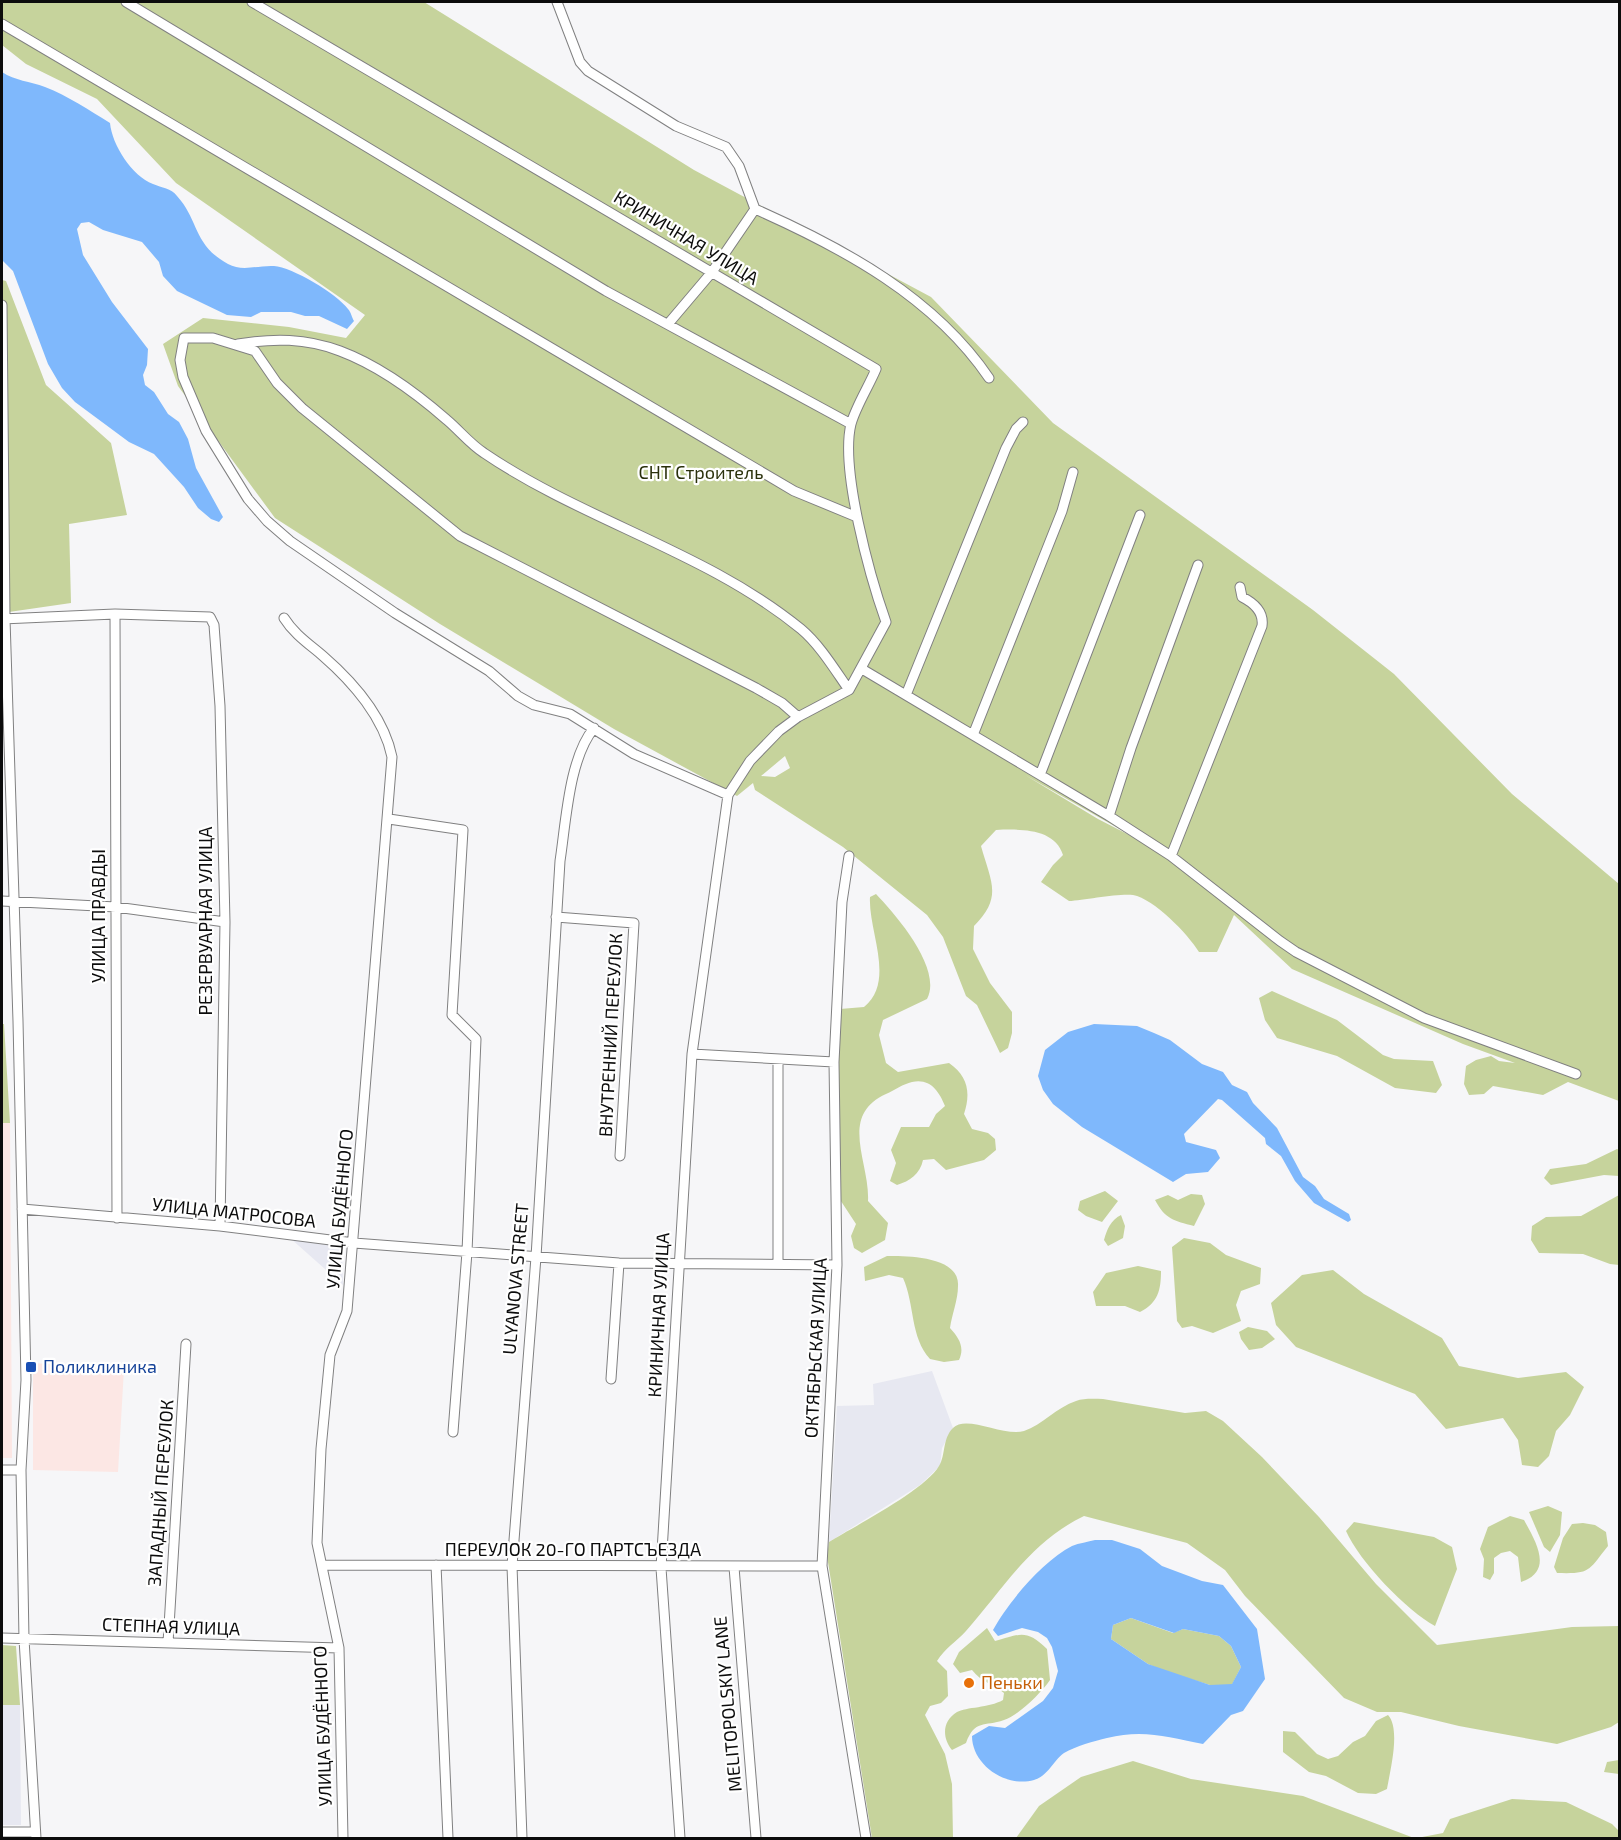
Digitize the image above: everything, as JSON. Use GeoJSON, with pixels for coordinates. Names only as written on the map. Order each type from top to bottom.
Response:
{"type":"FeatureCollection","features":[{"type":"Feature","properties":{"kind":"street"},"geometry":{"type":"LineString","coordinates":[[126,2],[606,291],[851,424]]}},
{"type":"Feature","properties":{"kind":"street","name":"КРИНИЧНАЯ УЛИЦА"},"geometry":{"type":"LineString","coordinates":[[252,2],[876,369],[851,424],[849,471],[857,517],[886,622],[862,669]]}},
{"type":"Feature","properties":{"kind":"street"},"geometry":{"type":"LineString","coordinates":[[557,2],[580,62],[588,71],[676,126],[726,147],[739,166],[755,209],[826,244],[898,288],[941,321],[989,378]]}},
{"type":"Feature","properties":{"kind":"street"},"geometry":{"type":"LineString","coordinates":[[2,24],[784,485],[857,517]]}},
{"type":"Feature","properties":{"kind":"street"},"geometry":{"type":"LineString","coordinates":[[668,324],[712,272],[755,209]]}},
{"type":"Feature","properties":{"kind":"street"},"geometry":{"type":"LineString","coordinates":[[2,305],[3,619],[26,1380],[21,1470],[24,1639],[35,1835],[2,1832]]}},
{"type":"Feature","properties":{"kind":"street"},"geometry":{"type":"LineString","coordinates":[[798,717],[782,703],[737,678],[460,537],[302,408],[277,383],[261,357],[238,344],[213,338],[184,338],[180,360],[186,390],[206,431],[248,499],[267,521],[342,578],[489,671],[518,696],[534,705],[570,714],[642,759],[728,795],[735,782],[761,749],[798,717],[849,690],[862,669],[1172,856],[1280,942],[1363,988],[1424,1018],[1576,1074]]}},
{"type":"Feature","properties":{"kind":"street"},"geometry":{"type":"LineString","coordinates":[[238,344],[273,339],[310,342],[341,351],[382,372],[420,397],[482,452],[532,482],[711,570],[768,606],[803,630],[849,690]]}},
{"type":"Feature","properties":{"kind":"street"},"geometry":{"type":"LineString","coordinates":[[906,695],[1006,448],[1023,422]]}},
{"type":"Feature","properties":{"kind":"street"},"geometry":{"type":"LineString","coordinates":[[973,735],[1062,512],[1073,472]]}},
{"type":"Feature","properties":{"kind":"street"},"geometry":{"type":"LineString","coordinates":[[1040,775],[1140,515]]}},
{"type":"Feature","properties":{"kind":"street"},"geometry":{"type":"LineString","coordinates":[[1109,816],[1198,565]]}},
{"type":"Feature","properties":{"kind":"street"},"geometry":{"type":"LineString","coordinates":[[1172,856],[1262,626],[1263,619],[1259,610],[1242,597],[1240,587]]}},
{"type":"Feature","properties":{"kind":"street"},"geometry":{"type":"LineString","coordinates":[[3,619],[115,614]]}},
{"type":"Feature","properties":{"kind":"street","name":"РЕЗЕРВУАРНАЯ УЛИЦА"},"geometry":{"type":"LineString","coordinates":[[115,614],[210,617],[217,642],[225,922],[220,1226]]}},
{"type":"Feature","properties":{"kind":"street","name":"УЛИЦА ПРАВДЫ"},"geometry":{"type":"LineString","coordinates":[[115,614],[117,1218]]}},
{"type":"Feature","properties":{"kind":"street","name":"УЛИЦА БУДЁННОГО"},"geometry":{"type":"LineString","coordinates":[[284,618],[292,631],[354,685],[388,737],[392,757],[389,819],[354,1243],[347,1311],[330,1355],[325,1402],[318,1543],[339,1648],[343,1839]]}},
{"type":"Feature","properties":{"kind":"street","name":"ULYANOVA STREET"},"geometry":{"type":"LineString","coordinates":[[522,1839],[512,1566],[536,1257],[556,917],[568,808],[582,746],[594,728]]}},
{"type":"Feature","properties":{"kind":"street","name":"КРИНИЧНАЯ УЛИЦА"},"geometry":{"type":"LineString","coordinates":[[680,1839],[661,1568],[692,1054],[728,795]]}},
{"type":"Feature","properties":{"kind":"street"},"geometry":{"type":"LineString","coordinates":[[389,819],[464,830],[452,1015],[476,1039],[467,1252],[453,1432]]}},
{"type":"Feature","properties":{"kind":"street","name":"ОКТЯБРЬСКАЯ УЛИЦА"},"geometry":{"type":"LineString","coordinates":[[849,856],[842,902],[834,1062],[837,1265],[822,1566],[866,1839]]}},
{"type":"Feature","properties":{"kind":"street"},"geometry":{"type":"LineString","coordinates":[[2,901],[116,907],[225,922]]}},
{"type":"Feature","properties":{"kind":"street","name":"ВНУТРЕННИЙ ПЕРЕУЛОК"},"geometry":{"type":"LineString","coordinates":[[556,917],[634,923],[620,1156]]}},
{"type":"Feature","properties":{"kind":"street"},"geometry":{"type":"LineString","coordinates":[[692,1054],[834,1062]]}},
{"type":"Feature","properties":{"kind":"street"},"geometry":{"type":"LineString","coordinates":[[778,1060],[778,1264]]}},
{"type":"Feature","properties":{"kind":"street","name":"УЛИЦА МАТРОСОВА"},"geometry":{"type":"LineString","coordinates":[[22,1209],[220,1226],[354,1243],[619,1263],[837,1265]]}},
{"type":"Feature","properties":{"kind":"street"},"geometry":{"type":"LineString","coordinates":[[611,1379],[619,1263]]}},
{"type":"Feature","properties":{"kind":"street","name":"ЗАПАДНЫЙ ПЕРЕУЛОК"},"geometry":{"type":"LineString","coordinates":[[168,1643],[186,1344]]}},
{"type":"Feature","properties":{"kind":"street"},"geometry":{"type":"LineString","coordinates":[[2,1470],[21,1470]]}},
{"type":"Feature","properties":{"kind":"street","name":"ПЕРЕУЛОК 20-ГО ПАРТСЪЕЗДА"},"geometry":{"type":"LineString","coordinates":[[324,1565],[661,1568],[822,1566]]}},
{"type":"Feature","properties":{"kind":"street"},"geometry":{"type":"LineString","coordinates":[[436,1565],[448,1839]]}},
{"type":"Feature","properties":{"kind":"street","name":"MELITOPOLSKIY LANE"},"geometry":{"type":"LineString","coordinates":[[734,1567],[756,1839]]}},
{"type":"Feature","properties":{"kind":"street","name":"СТЕПНАЯ УЛИЦА"},"geometry":{"type":"LineString","coordinates":[[2,1638],[339,1648]]}},
{"type":"Feature","properties":{"kind":"shaded area"},"geometry":{"type":"Polygon","coordinates":[[[2,1123],[10,1123],[12,1458],[2,1458],[2,1123]]]}},
{"type":"Feature","properties":{"kind":"shaded area"},"geometry":{"type":"Polygon","coordinates":[[[290,1238],[342,1247],[343,1285],[290,1238]]]}},
{"type":"Feature","properties":{"kind":"shaded area"},"geometry":{"type":"Polygon","coordinates":[[[33,1363],[124,1369],[118,1472],[33,1470],[33,1363]]]}},
{"type":"Feature","properties":{"kind":"shaded area"},"geometry":{"type":"Polygon","coordinates":[[[932,1371],[953,1428],[942,1448],[940,1466],[920,1485],[829,1542],[837,1406],[874,1405],[873,1384],[932,1371]]]}},
{"type":"Feature","properties":{"kind":"shaded area"},"geometry":{"type":"Polygon","coordinates":[[[2,1705],[20,1705],[21,1825],[2,1825],[2,1705]]]}},
{"type":"Feature","properties":{"kind":"green space","name":"СНТ Строитель"},"geometry":{"type":"Polygon","coordinates":[[[2,2],[424,2],[694,170],[931,297],[1053,423],[1313,610],[1394,674],[1512,794],[1619,884],[1619,1101],[1568,1082],[1543,1095],[1493,1086],[1484,1094],[1469,1095],[1464,1084],[1466,1066],[1476,1060],[1491,1056],[1499,1061],[1515,1063],[1463,1044],[1292,969],[1234,915],[1217,952],[1199,952],[1170,918],[1141,898],[1133,895],[1120,895],[1069,901],[1041,882],[1063,855],[1059,846],[1045,835],[1026,830],[996,830],[981,846],[991,879],[992,897],[983,916],[974,926],[973,949],[990,983],[1012,1012],[1012,1033],[1008,1048],[1000,1053],[977,1005],[966,996],[943,937],[927,915],[843,847],[755,790],[753,783],[737,796],[614,729],[440,624],[275,518],[178,386],[163,344],[203,318],[289,327],[346,338],[365,315],[176,183],[97,99],[26,64],[2,45],[2,2]],[[785,756],[761,776],[775,777],[790,768],[785,756]],[[1025,775],[1098,819],[1137,839],[1025,775]]]}},
{"type":"Feature","properties":{"kind":"green space"},"geometry":{"type":"Polygon","coordinates":[[[2,280],[6,281],[46,385],[111,443],[127,515],[69,524],[71,603],[2,613],[2,280]]]}},
{"type":"Feature","properties":{"kind":"green space"},"geometry":{"type":"Polygon","coordinates":[[[876,894],[915,943],[929,973],[930,987],[927,999],[883,1020],[879,1035],[886,1063],[898,1072],[949,1063],[964,1079],[967,1099],[964,1114],[972,1129],[988,1133],[995,1139],[996,1150],[984,1160],[946,1170],[934,1159],[923,1160],[914,1176],[897,1185],[890,1181],[896,1163],[891,1150],[901,1127],[929,1127],[936,1114],[945,1106],[933,1087],[918,1081],[902,1086],[872,1103],[863,1115],[860,1127],[868,1201],[888,1223],[885,1240],[862,1253],[854,1248],[851,1236],[856,1224],[833,1189],[840,1009],[864,1007],[873,996],[878,984],[878,955],[870,910],[870,897],[876,894]]]}},
{"type":"Feature","properties":{"kind":"green space"},"geometry":{"type":"Polygon","coordinates":[[[1272,991],[1337,1020],[1383,1055],[1394,1059],[1433,1061],[1442,1085],[1436,1093],[1395,1088],[1337,1056],[1277,1038],[1265,1020],[1259,998],[1272,991]]]}},
{"type":"Feature","properties":{"kind":"green space"},"geometry":{"type":"Polygon","coordinates":[[[2,1024],[4,1024],[10,1123],[2,1123],[2,1024]]]}},
{"type":"Feature","properties":{"kind":"green space"},"geometry":{"type":"Polygon","coordinates":[[[1619,1150],[1619,1176],[1604,1175],[1551,1185],[1544,1178],[1550,1169],[1586,1164],[1619,1150]]]}},
{"type":"Feature","properties":{"kind":"green space"},"geometry":{"type":"Polygon","coordinates":[[[1105,1191],[1118,1201],[1102,1222],[1078,1210],[1080,1201],[1105,1191]]]}},
{"type":"Feature","properties":{"kind":"green space"},"geometry":{"type":"Polygon","coordinates":[[[1191,1194],[1202,1195],[1205,1204],[1194,1226],[1171,1218],[1162,1211],[1155,1200],[1168,1195],[1178,1200],[1191,1194]]]}},
{"type":"Feature","properties":{"kind":"green space"},"geometry":{"type":"Polygon","coordinates":[[[1619,1195],[1619,1265],[1583,1254],[1539,1253],[1531,1240],[1532,1226],[1546,1217],[1581,1216],[1619,1195]]]}},
{"type":"Feature","properties":{"kind":"green space"},"geometry":{"type":"Polygon","coordinates":[[[1121,1215],[1125,1226],[1123,1238],[1108,1246],[1104,1240],[1107,1232],[1112,1222],[1121,1215]]]}},
{"type":"Feature","properties":{"kind":"green space"},"geometry":{"type":"Polygon","coordinates":[[[1184,1238],[1210,1243],[1226,1255],[1261,1268],[1260,1284],[1241,1291],[1236,1305],[1241,1321],[1213,1333],[1192,1326],[1182,1328],[1177,1321],[1172,1247],[1184,1238]]]}},
{"type":"Feature","properties":{"kind":"green space"},"geometry":{"type":"Polygon","coordinates":[[[887,1256],[907,1256],[942,1263],[956,1276],[958,1291],[950,1328],[960,1343],[959,1360],[944,1362],[930,1359],[919,1341],[903,1278],[889,1275],[865,1281],[864,1267],[887,1256]]]}},
{"type":"Feature","properties":{"kind":"green space"},"geometry":{"type":"Polygon","coordinates":[[[1138,1266],[1161,1271],[1159,1290],[1151,1304],[1140,1312],[1125,1306],[1096,1306],[1093,1292],[1106,1273],[1138,1266]]]}},
{"type":"Feature","properties":{"kind":"green space"},"geometry":{"type":"Polygon","coordinates":[[[1333,1270],[1364,1294],[1442,1338],[1459,1366],[1518,1378],[1566,1372],[1584,1387],[1570,1415],[1556,1431],[1549,1456],[1538,1467],[1522,1465],[1518,1440],[1503,1418],[1446,1429],[1415,1394],[1296,1347],[1276,1325],[1271,1303],[1302,1275],[1333,1270]]]}},
{"type":"Feature","properties":{"kind":"green space"},"geometry":{"type":"Polygon","coordinates":[[[1248,1327],[1267,1331],[1275,1339],[1262,1348],[1249,1350],[1239,1332],[1248,1327]]]}},
{"type":"Feature","properties":{"kind":"green space"},"geometry":{"type":"Polygon","coordinates":[[[1103,1399],[1185,1413],[1206,1411],[1223,1421],[1262,1457],[1319,1517],[1376,1584],[1437,1645],[1572,1627],[1619,1626],[1619,1722],[1611,1727],[1557,1744],[1459,1726],[1401,1712],[1377,1712],[1344,1698],[1245,1596],[1225,1570],[1187,1543],[1084,1516],[1048,1539],[1033,1552],[966,1631],[937,1661],[947,1671],[948,1696],[941,1703],[930,1706],[925,1715],[945,1754],[952,1784],[953,1838],[872,1838],[827,1556],[829,1542],[920,1486],[939,1466],[950,1432],[959,1424],[976,1424],[1006,1431],[1024,1431],[1076,1401],[1103,1399]]]}},
{"type":"Feature","properties":{"kind":"green space"},"geometry":{"type":"Polygon","coordinates":[[[1548,1506],[1562,1512],[1560,1535],[1550,1552],[1544,1547],[1529,1512],[1548,1506]]]}},
{"type":"Feature","properties":{"kind":"green space"},"geometry":{"type":"Polygon","coordinates":[[[1510,1516],[1524,1520],[1537,1546],[1540,1563],[1537,1571],[1531,1577],[1521,1582],[1518,1557],[1510,1551],[1501,1553],[1494,1558],[1494,1573],[1490,1580],[1483,1577],[1484,1559],[1480,1549],[1488,1527],[1510,1516]]]}},
{"type":"Feature","properties":{"kind":"green space"},"geometry":{"type":"Polygon","coordinates":[[[1354,1522],[1434,1537],[1452,1547],[1457,1569],[1435,1626],[1398,1597],[1361,1556],[1346,1531],[1354,1522]]]}},
{"type":"Feature","properties":{"kind":"green space"},"geometry":{"type":"Polygon","coordinates":[[[1572,1524],[1595,1525],[1606,1532],[1608,1546],[1588,1569],[1576,1573],[1557,1573],[1554,1567],[1563,1538],[1572,1524]]]}},
{"type":"Feature","properties":{"kind":"green space"},"geometry":{"type":"Polygon","coordinates":[[[1131,1618],[1173,1633],[1183,1629],[1219,1636],[1231,1646],[1241,1667],[1232,1685],[1210,1685],[1164,1671],[1148,1664],[1111,1639],[1113,1625],[1131,1618]]]}},
{"type":"Feature","properties":{"kind":"green space"},"geometry":{"type":"Polygon","coordinates":[[[987,1628],[995,1641],[1023,1635],[1034,1638],[1047,1649],[1050,1680],[1023,1709],[1004,1720],[977,1727],[969,1735],[966,1743],[952,1750],[946,1740],[945,1730],[952,1716],[961,1710],[991,1705],[1003,1700],[1004,1693],[1000,1690],[972,1670],[960,1673],[953,1664],[959,1652],[987,1628]]]}},
{"type":"Feature","properties":{"kind":"green space"},"geometry":{"type":"Polygon","coordinates":[[[2,1645],[16,1646],[20,1705],[2,1705],[2,1645]]]}},
{"type":"Feature","properties":{"kind":"green space"},"geometry":{"type":"Polygon","coordinates":[[[1388,1715],[1394,1730],[1392,1761],[1387,1789],[1376,1794],[1358,1793],[1326,1776],[1309,1772],[1283,1752],[1283,1731],[1295,1732],[1317,1754],[1328,1759],[1338,1756],[1353,1742],[1365,1736],[1376,1721],[1388,1715]]]}},
{"type":"Feature","properties":{"kind":"green space"},"geometry":{"type":"Polygon","coordinates":[[[1619,1760],[1619,1774],[1604,1772],[1607,1762],[1619,1760]]]}},
{"type":"Feature","properties":{"kind":"green space"},"geometry":{"type":"Polygon","coordinates":[[[1133,1761],[1191,1779],[1303,1796],[1414,1838],[1016,1838],[1039,1806],[1081,1777],[1133,1761]]]}},
{"type":"Feature","properties":{"kind":"green space"},"geometry":{"type":"Polygon","coordinates":[[[1512,1799],[1566,1802],[1612,1824],[1619,1831],[1619,1838],[1417,1838],[1443,1833],[1450,1819],[1512,1799]]]}},
{"type":"Feature","properties":{"kind":"water"},"geometry":{"type":"Polygon","coordinates":[[[2,72],[54,91],[110,123],[115,141],[124,159],[145,180],[175,193],[184,205],[202,240],[217,257],[239,268],[274,266],[292,271],[324,289],[350,312],[354,321],[347,329],[319,316],[305,316],[291,312],[261,312],[251,317],[227,315],[177,291],[163,276],[159,262],[142,242],[103,230],[89,222],[81,223],[77,229],[83,255],[112,302],[148,349],[147,365],[143,375],[145,385],[154,392],[168,414],[179,422],[188,439],[196,468],[223,517],[219,522],[211,519],[198,508],[184,487],[154,454],[129,442],[75,402],[62,388],[48,364],[13,271],[2,260],[2,72]]]}},
{"type":"Feature","properties":{"kind":"water"},"geometry":{"type":"Polygon","coordinates":[[[1094,1024],[1137,1026],[1170,1040],[1202,1064],[1223,1072],[1232,1085],[1247,1092],[1253,1103],[1277,1128],[1303,1177],[1315,1186],[1324,1199],[1349,1214],[1351,1220],[1348,1222],[1314,1203],[1295,1181],[1281,1156],[1266,1144],[1265,1138],[1222,1100],[1218,1099],[1184,1134],[1186,1142],[1216,1150],[1220,1158],[1208,1172],[1186,1174],[1173,1182],[1082,1127],[1053,1104],[1043,1090],[1038,1076],[1045,1050],[1068,1032],[1094,1024]]]}},
{"type":"Feature","properties":{"kind":"water"},"geometry":{"type":"Polygon","coordinates":[[[1095,1540],[1112,1540],[1140,1549],[1162,1566],[1202,1581],[1223,1585],[1257,1629],[1265,1679],[1243,1711],[1231,1715],[1203,1744],[1155,1735],[1120,1735],[1069,1750],[1039,1778],[1023,1782],[1012,1781],[984,1765],[974,1747],[972,1736],[989,1726],[1005,1728],[1043,1701],[1053,1688],[1058,1671],[1052,1647],[1047,1638],[1038,1632],[1022,1628],[998,1636],[993,1630],[1017,1595],[1050,1561],[1072,1546],[1095,1540]],[[1131,1618],[1113,1625],[1111,1639],[1148,1664],[1210,1685],[1232,1684],[1241,1667],[1231,1646],[1219,1636],[1183,1629],[1174,1633],[1131,1618]]]}},
{"type":"Feature","properties":{"kind":"place","name":"Поликлиника"},"geometry":{"type":"Point","coordinates":[31,1367]}},
{"type":"Feature","properties":{"kind":"place","name":"Пеньки"},"geometry":{"type":"Point","coordinates":[969,1683]}}]}
